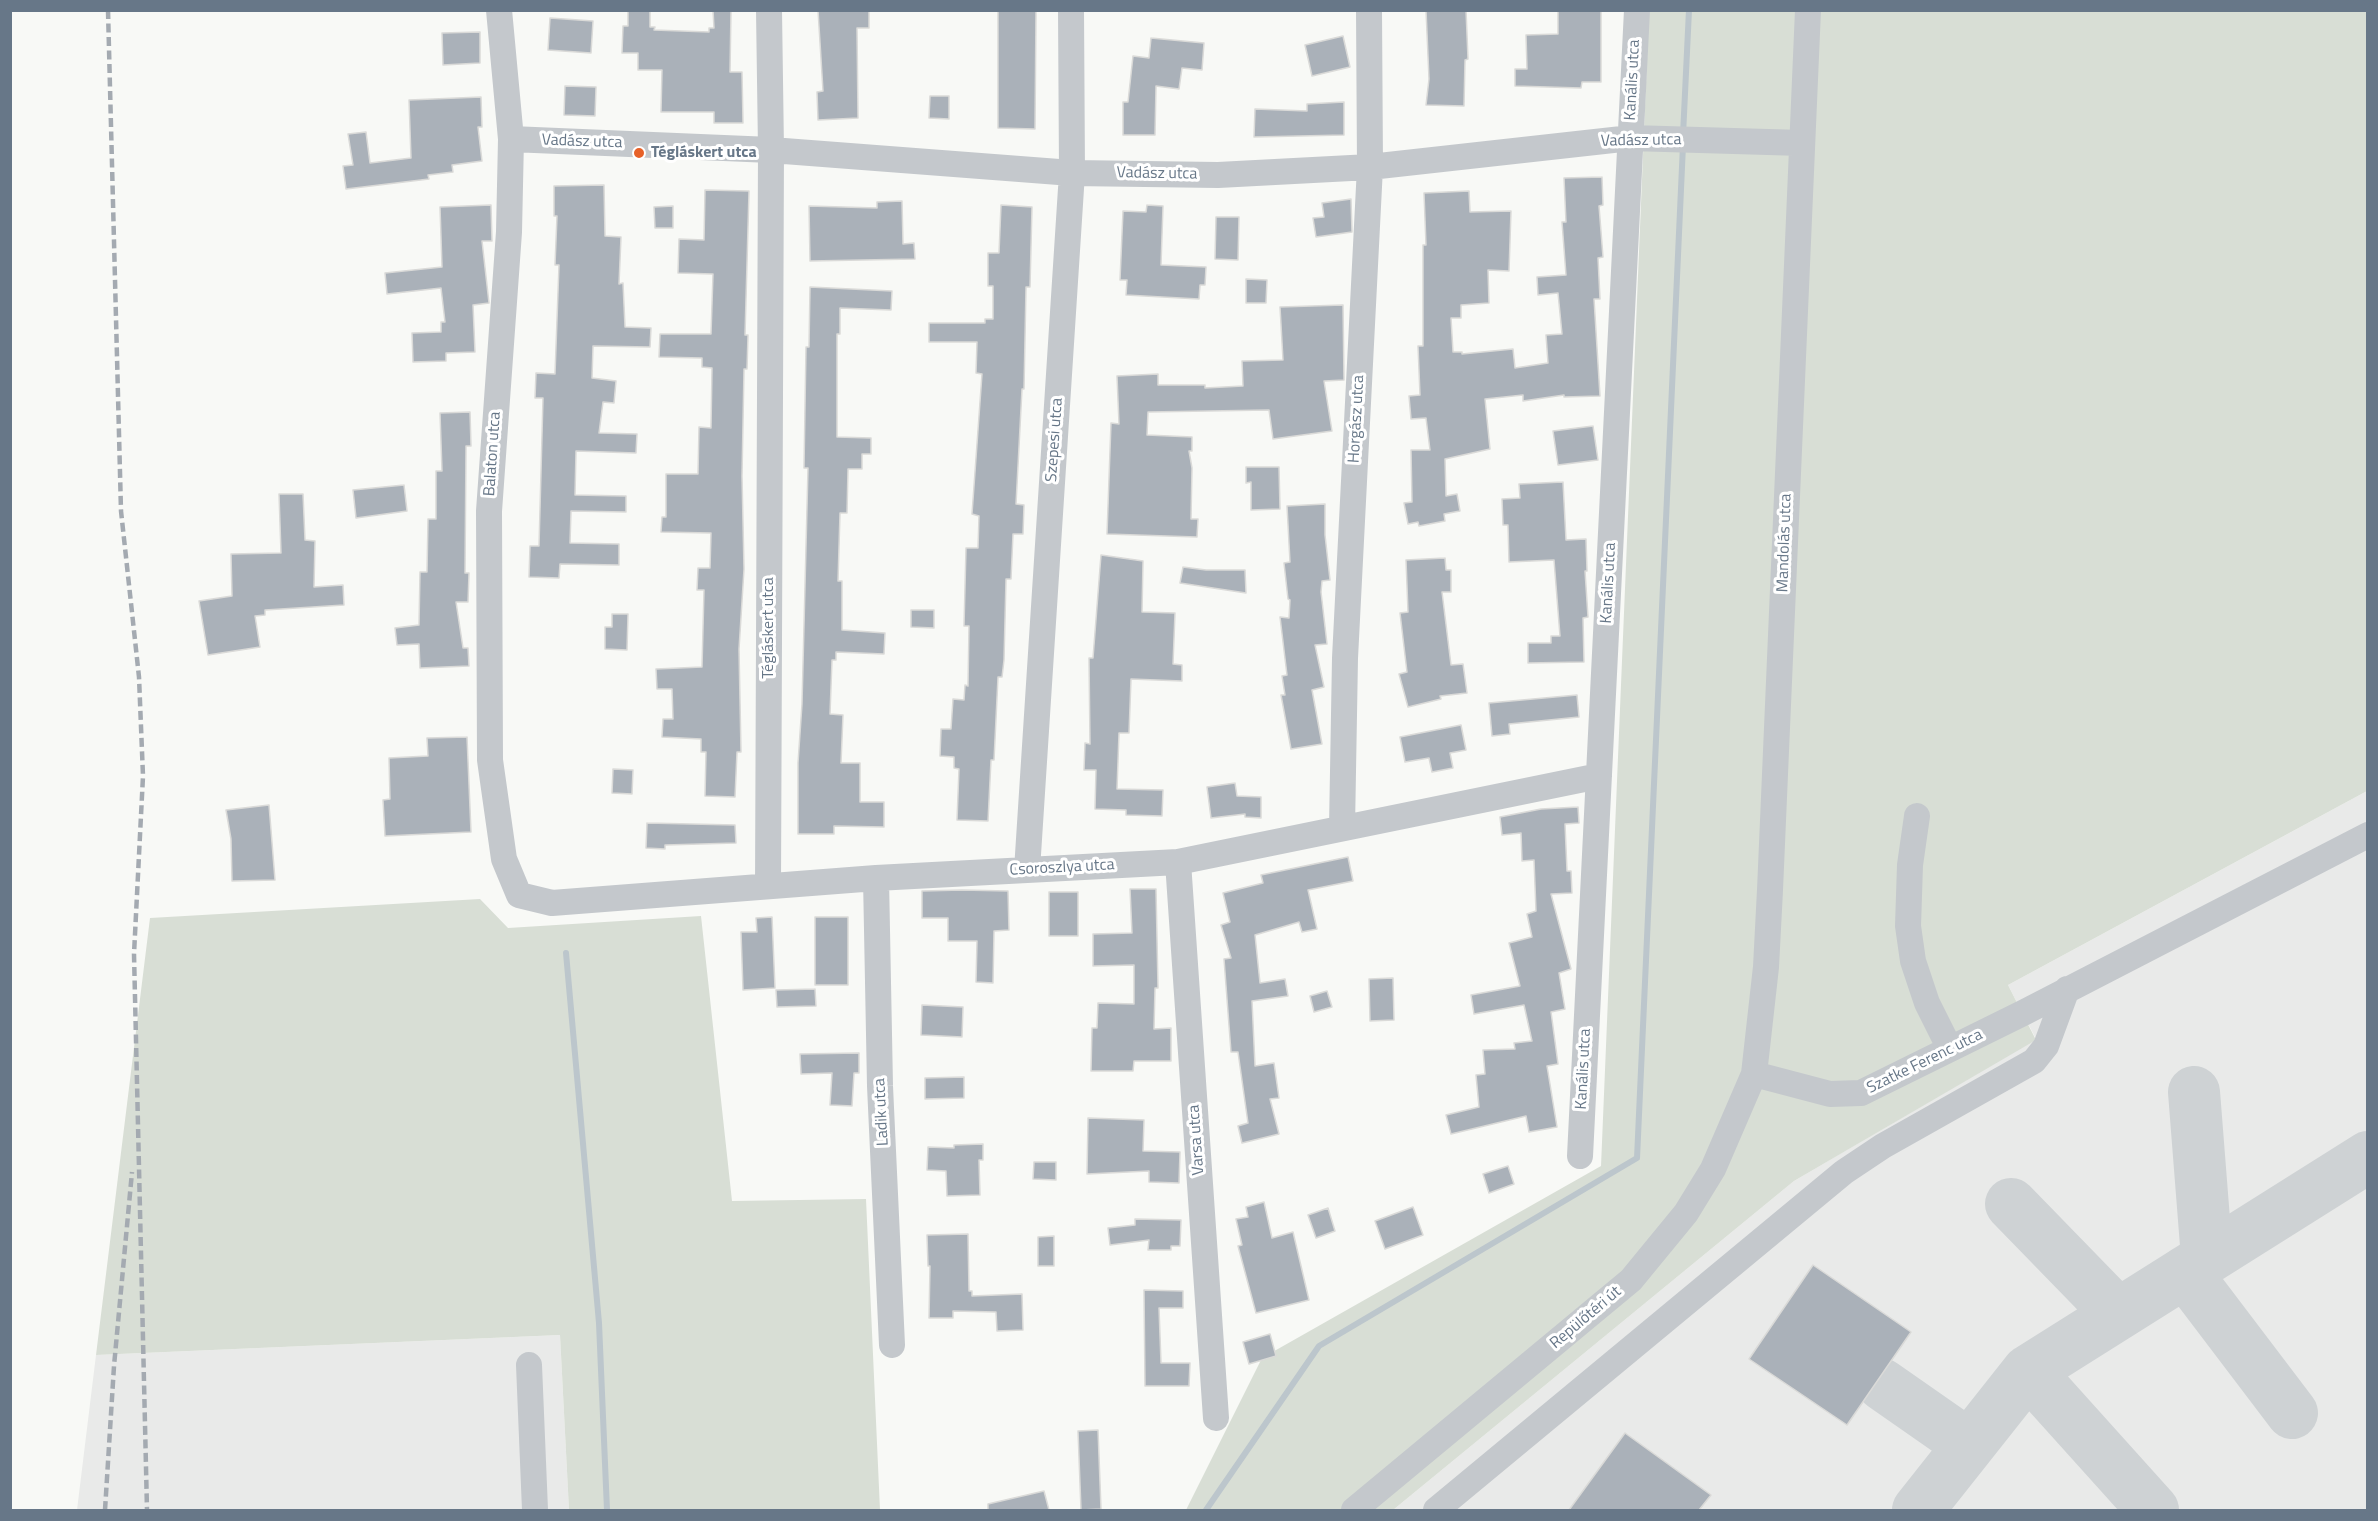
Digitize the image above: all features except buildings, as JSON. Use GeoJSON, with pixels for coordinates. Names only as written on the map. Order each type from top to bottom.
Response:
{"type":"FeatureCollection","features":[{"type":"Feature","properties":{"kind":"street","name":"Balaton utca"},"geometry":{"type":"LineString","coordinates":[[499,10],[511,139],[509,232],[489,512],[490,760],[504,859],[519,895]]}},
{"type":"Feature","properties":{"kind":"street","name":"Tégláskert utca"},"geometry":{"type":"LineString","coordinates":[[768,886],[771,150],[769,10]]}},
{"type":"Feature","properties":{"kind":"street","name":"Szepesi utca"},"geometry":{"type":"LineString","coordinates":[[1027,870],[1072,173],[1071,10]]}},
{"type":"Feature","properties":{"kind":"street","name":"Horgász utca"},"geometry":{"type":"LineString","coordinates":[[1342,828],[1345,658],[1370,167],[1369,10]]}},
{"type":"Feature","properties":{"kind":"street","name":"Kanális utca"},"geometry":{"type":"LineString","coordinates":[[1580,1156],[1637,10]]}},
{"type":"Feature","properties":{"kind":"street","name":"Mandolás utca"},"geometry":{"type":"LineString","coordinates":[[1754,1074],[1766,968],[1770,890],[1808,10]]}},
{"type":"Feature","properties":{"kind":"street","name":"Vadász utca"},"geometry":{"type":"LineString","coordinates":[[511,139],[771,150],[1072,173],[1218,175],[1370,167],[1631,138],[1802,143]]}},
{"type":"Feature","properties":{"kind":"street","name":"Csoroszlya utca"},"geometry":{"type":"LineString","coordinates":[[519,895],[552,903],[876,878],[1178,862],[1599,776]]}},
{"type":"Feature","properties":{"kind":"street"},"geometry":{"type":"LineString","coordinates":[[1917,816],[1910,865],[1910,937],[1913,961],[1927,1003],[1950,1049]]}},
{"type":"Feature","properties":{"kind":"street","name":"Szatke Ferenc utca"},"geometry":{"type":"LineString","coordinates":[[1754,1074],[1830,1094],[1861,1093],[2023,1013],[2367,835]]}},
{"type":"Feature","properties":{"kind":"street","name":"Varsa utca"},"geometry":{"type":"LineString","coordinates":[[1178,862],[1215,1418]]}},
{"type":"Feature","properties":{"kind":"street","name":"Ladik utca"},"geometry":{"type":"LineString","coordinates":[[876,878],[880,1086],[892,1345]]}},
{"type":"Feature","properties":{"kind":"street"},"geometry":{"type":"LineString","coordinates":[[1436,1510],[1844,1172],[1883,1146],[2034,1061],[2046,1046],[2067,990]]}},
{"type":"Feature","properties":{"kind":"street","name":"Repülőtéri út"},"geometry":{"type":"LineString","coordinates":[[1354,1510],[1631,1281],[1686,1213],[1713,1169],[1754,1074]]}},
{"type":"Feature","properties":{"kind":"street"},"geometry":{"type":"LineString","coordinates":[[529,1365],[535,1510]]}},
{"type":"Feature","properties":{"kind":"shaded area"},"geometry":{"type":"Polygon","coordinates":[[[1649,11],[2367,11],[2367,791],[2008,985],[2036,1040],[1794,1181],[1393,1510],[1186,1510],[1262,1358],[1601,1166],[1649,11]]]}},
{"type":"Feature","properties":{"kind":"shaded area"},"geometry":{"type":"Polygon","coordinates":[[[2367,791],[2367,1510],[1393,1510],[1794,1181],[2036,1039],[2008,985],[2367,791]]]}},
{"type":"Feature","properties":{"kind":"shaded area"},"geometry":{"type":"Polygon","coordinates":[[[480,899],[508,928],[701,916],[732,1201],[866,1199],[880,1510],[569,1510],[560,1335],[96,1355],[150,918],[480,899]]]}},
{"type":"Feature","properties":{"kind":"shaded area"},"geometry":{"type":"Polygon","coordinates":[[[560,1335],[569,1510],[77,1510],[96,1355],[560,1335]]]}},
{"type":"Feature","properties":{"kind":"waterway"},"geometry":{"type":"LineString","coordinates":[[1683,135],[1689,10]]}},
{"type":"Feature","properties":{"kind":"waterway"},"geometry":{"type":"LineString","coordinates":[[1206,1510],[1319,1346],[1637,1158],[1683,145]]}},
{"type":"Feature","properties":{"kind":"waterway"},"geometry":{"type":"LineString","coordinates":[[566,953],[599,1323],[607,1510]]}},
{"type":"Feature","properties":{"kind":"taxiway"},"geometry":{"type":"LineString","coordinates":[[2194,1092],[2207,1258]]}},
{"type":"Feature","properties":{"kind":"taxiway"},"geometry":{"type":"LineString","coordinates":[[1918,1510],[2028,1371],[2368,1157]]}},
{"type":"Feature","properties":{"kind":"taxiway"},"geometry":{"type":"LineString","coordinates":[[2011,1204],[2118,1314]]}},
{"type":"Feature","properties":{"kind":"taxiway"},"geometry":{"type":"LineString","coordinates":[[2185,1272],[2292,1413]]}},
{"type":"Feature","properties":{"kind":"taxiway"},"geometry":{"type":"LineString","coordinates":[[2028,1371],[2153,1510]]}},
{"type":"Feature","properties":{"kind":"taxiway"},"geometry":{"type":"LineString","coordinates":[[1883,1385],[1969,1445]]}},
{"type":"Feature","properties":{"kind":"railway"},"geometry":{"type":"LineString","coordinates":[[108,10],[121,511],[139,677],[143,776],[134,954],[147,1510]]}},
{"type":"Feature","properties":{"kind":"railway"},"geometry":{"type":"LineString","coordinates":[[105,1510],[114,1366],[132,1172]]}},
{"type":"Feature","properties":{"kind":"place","name":"Tégláskert utca"},"geometry":{"type":"Point","coordinates":[639,153]}}]}
